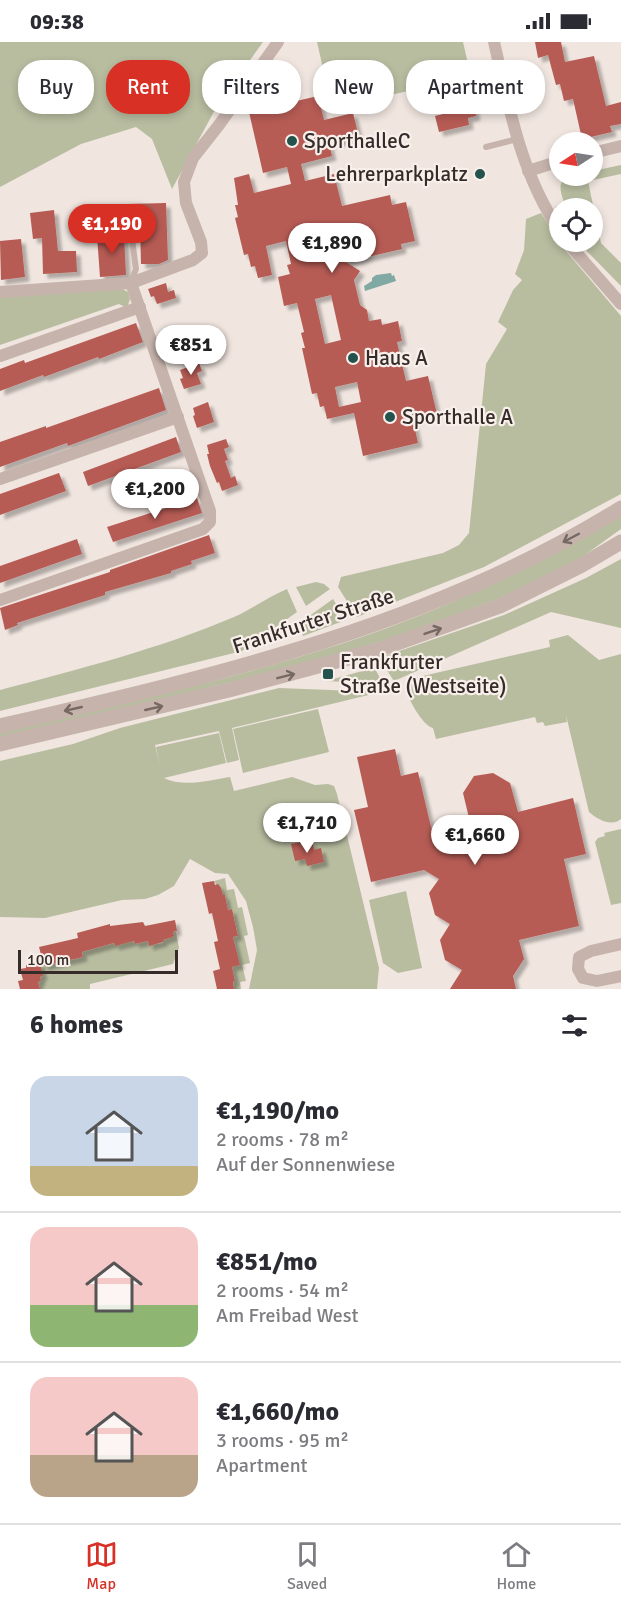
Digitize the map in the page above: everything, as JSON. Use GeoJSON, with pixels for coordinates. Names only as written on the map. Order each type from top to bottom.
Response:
{"type":"FeatureCollection","features":[{"type":"Feature","properties":{"kind":"street"},"geometry":{"type":"LineString","coordinates":[[0,292],[131,283],[193,260],[202,253],[201,242],[186,203],[183,182],[193,158],[278,42]]}},
{"type":"Feature","properties":{"kind":"street"},"geometry":{"type":"LineString","coordinates":[[494,42],[517,139],[528,171],[549,214]]}},
{"type":"Feature","properties":{"kind":"street"},"geometry":{"type":"LineString","coordinates":[[603,150],[621,146]]}},
{"type":"Feature","properties":{"kind":"street"},"geometry":{"type":"LineString","coordinates":[[528,171],[549,164]]}},
{"type":"Feature","properties":{"kind":"street"},"geometry":{"type":"LineString","coordinates":[[576,252],[621,304]]}},
{"type":"Feature","properties":{"kind":"street"},"geometry":{"type":"LineString","coordinates":[[0,600],[203,529],[210,522],[210,511],[131,283]]}},
{"type":"Feature","properties":{"kind":"street"},"geometry":{"type":"LineString","coordinates":[[0,356],[140,307]]}},
{"type":"Feature","properties":{"kind":"street"},"geometry":{"type":"LineString","coordinates":[[0,479],[178,417]]}},
{"type":"Feature","properties":{"kind":"street","name":"Frankfurter Straße"},"geometry":{"type":"LineString","coordinates":[[0,726],[226,671],[365,629],[490,579],[549,550],[621,508]]}},
{"type":"Feature","properties":{"kind":"street","name":"Frankfurter Straße"},"geometry":{"type":"LineString","coordinates":[[0,744],[229,690],[378,650],[500,606],[582,566],[621,542]]}},
{"type":"Feature","properties":{"kind":"street"},"geometry":{"type":"LineString","coordinates":[[621,944],[591,951],[579,957],[578,969],[583,978],[597,981],[621,976]]}},
{"type":"Feature","properties":{"kind":"lane"},"geometry":{"type":"LineString","coordinates":[[486,147],[517,139]]}},
{"type":"Feature","properties":{"kind":"lane"},"geometry":{"type":"LineString","coordinates":[[131,232],[136,269],[131,283]]}},
{"type":"Feature","properties":{"kind":"green space"},"geometry":{"type":"Polygon","coordinates":[[[0,42],[263,42],[250,60],[202,60],[202,114],[213,114],[172,189],[152,139],[136,127],[81,144],[0,187],[0,42]]]}},
{"type":"Feature","properties":{"kind":"green space"},"geometry":{"type":"Polygon","coordinates":[[[317,42],[463,42],[467,60],[406,60],[406,91],[394,94],[394,60],[321,60],[317,42]]]}},
{"type":"Feature","properties":{"kind":"green space"},"geometry":{"type":"Polygon","coordinates":[[[621,165],[621,174],[603,178],[603,169],[621,165]]]}},
{"type":"Feature","properties":{"kind":"green space"},"geometry":{"type":"Polygon","coordinates":[[[561,186],[589,186],[592,198],[563,198],[561,186]]]}},
{"type":"Feature","properties":{"kind":"green space"},"geometry":{"type":"Polygon","coordinates":[[[541,213],[549,225],[549,252],[567,252],[621,316],[621,494],[484,567],[357,617],[338,587],[341,577],[443,553],[459,545],[469,533],[486,364],[507,329],[498,322],[513,290],[522,280],[515,274],[524,250],[526,219],[541,213]]]}},
{"type":"Feature","properties":{"kind":"green space"},"geometry":{"type":"Polygon","coordinates":[[[603,245],[621,263],[621,286],[588,252],[603,252],[603,245]]]}},
{"type":"Feature","properties":{"kind":"green space"},"geometry":{"type":"Polygon","coordinates":[[[122,289],[128,292],[130,299],[125,307],[119,304],[0,345],[0,297],[122,289]]]}},
{"type":"Feature","properties":{"kind":"green space"},"geometry":{"type":"Polygon","coordinates":[[[621,515],[621,529],[575,562],[498,599],[389,639],[310,663],[0,738],[0,733],[269,666],[374,633],[451,603],[501,580],[621,515]]]}},
{"type":"Feature","properties":{"kind":"green space"},"geometry":{"type":"Polygon","coordinates":[[[621,559],[621,628],[551,612],[394,681],[379,658],[504,615],[586,578],[621,559]]]}},
{"type":"Feature","properties":{"kind":"green space"},"geometry":{"type":"Polygon","coordinates":[[[316,582],[330,589],[306,606],[296,587],[316,582]]]}},
{"type":"Feature","properties":{"kind":"green space"},"geometry":{"type":"Polygon","coordinates":[[[287,589],[297,612],[242,651],[0,711],[0,690],[118,658],[177,639],[234,617],[287,589]]]}},
{"type":"Feature","properties":{"kind":"green space"},"geometry":{"type":"Polygon","coordinates":[[[333,599],[346,620],[303,636],[301,630],[280,637],[333,599]]]}},
{"type":"Feature","properties":{"kind":"green space"},"geometry":{"type":"Polygon","coordinates":[[[568,635],[599,660],[621,654],[621,819],[617,821],[601,820],[589,812],[566,715],[567,722],[545,726],[543,722],[537,723],[535,717],[436,739],[433,728],[420,717],[405,688],[414,678],[550,647],[549,640],[568,635]]]}},
{"type":"Feature","properties":{"kind":"green space"},"geometry":{"type":"Polygon","coordinates":[[[371,661],[383,684],[326,681],[366,670],[365,663],[371,661]]]}},
{"type":"Feature","properties":{"kind":"green space"},"geometry":{"type":"Polygon","coordinates":[[[279,688],[381,692],[232,728],[239,760],[227,763],[219,731],[155,745],[160,765],[156,747],[219,733],[226,763],[164,778],[188,783],[230,777],[234,791],[292,777],[315,785],[334,786],[379,968],[377,989],[249,989],[257,950],[246,901],[228,874],[215,873],[190,859],[174,886],[145,899],[122,900],[45,918],[0,917],[0,761],[73,744],[120,728],[279,688]]]}},
{"type":"Feature","properties":{"kind":"green space"},"geometry":{"type":"Polygon","coordinates":[[[318,709],[329,752],[243,773],[233,729],[318,709]]]}},
{"type":"Feature","properties":{"kind":"green space"},"geometry":{"type":"Polygon","coordinates":[[[621,829],[621,903],[611,905],[595,842],[598,838],[605,836],[604,833],[621,829]]]}},
{"type":"Feature","properties":{"kind":"green space"},"geometry":{"type":"Polygon","coordinates":[[[225,878],[227,890],[234,889],[238,908],[242,907],[248,935],[244,936],[250,963],[242,965],[246,981],[240,982],[241,989],[234,989],[233,982],[235,981],[232,967],[239,965],[233,937],[238,936],[232,909],[228,910],[225,895],[214,881],[225,878]]]}},
{"type":"Feature","properties":{"kind":"green space"},"geometry":{"type":"Polygon","coordinates":[[[406,891],[422,968],[398,973],[383,963],[369,900],[406,891]]]}},
{"type":"Feature","properties":{"kind":"green space"},"geometry":{"type":"Polygon","coordinates":[[[173,932],[176,932],[179,948],[173,964],[90,984],[90,989],[40,989],[38,982],[43,976],[41,967],[83,957],[82,952],[114,943],[115,945],[134,941],[135,944],[148,941],[149,945],[163,943],[163,940],[170,938],[173,932]]]}},
{"type":"Feature","properties":{"kind":"water"},"geometry":{"type":"Polygon","coordinates":[[[391,273],[396,281],[365,291],[364,286],[376,275],[391,273]]]}},
{"type":"Feature","properties":{"kind":"building"},"geometry":{"type":"Polygon","coordinates":[[[535,42],[561,42],[565,62],[594,56],[606,106],[621,102],[621,124],[610,126],[612,132],[603,134],[603,132],[580,132],[573,99],[564,101],[560,84],[556,85],[548,55],[538,58],[535,42]]]}},
{"type":"Feature","properties":{"kind":"building"},"geometry":{"type":"Polygon","coordinates":[[[313,97],[313,114],[322,114],[324,120],[353,114],[359,137],[329,144],[332,156],[301,164],[305,181],[334,174],[342,206],[390,195],[392,205],[406,202],[415,241],[401,244],[402,249],[346,262],[360,271],[354,280],[360,305],[367,310],[369,321],[381,319],[382,325],[398,321],[402,341],[397,342],[406,381],[428,376],[437,414],[413,420],[418,443],[363,456],[354,413],[327,419],[324,406],[320,407],[317,393],[312,394],[302,348],[305,348],[301,333],[304,332],[297,303],[284,306],[278,277],[290,274],[287,265],[291,264],[286,241],[266,246],[272,275],[258,278],[255,266],[251,267],[248,254],[244,255],[235,218],[238,217],[235,205],[238,205],[234,178],[249,174],[254,193],[291,184],[287,167],[263,173],[249,114],[301,114],[301,100],[313,97]],[[327,231],[311,235],[317,258],[333,254],[327,231]],[[331,295],[315,299],[325,344],[341,340],[331,295]],[[357,382],[335,387],[339,407],[361,402],[357,382]]]}},
{"type":"Feature","properties":{"kind":"building"},"geometry":{"type":"Polygon","coordinates":[[[476,114],[476,116],[468,118],[469,125],[439,132],[435,116],[476,114]]]}},
{"type":"Feature","properties":{"kind":"building"},"geometry":{"type":"Polygon","coordinates":[[[166,203],[168,260],[159,264],[141,264],[140,226],[128,227],[127,204],[166,203]]]}},
{"type":"Feature","properties":{"kind":"building"},"geometry":{"type":"Polygon","coordinates":[[[54,210],[58,251],[76,251],[77,272],[43,274],[42,238],[33,239],[30,213],[54,210]]]}},
{"type":"Feature","properties":{"kind":"building"},"geometry":{"type":"Polygon","coordinates":[[[124,234],[126,275],[100,277],[97,236],[124,234]]]}},
{"type":"Feature","properties":{"kind":"building"},"geometry":{"type":"Polygon","coordinates":[[[21,239],[25,277],[1,280],[0,241],[21,239]]]}},
{"type":"Feature","properties":{"kind":"building"},"geometry":{"type":"Polygon","coordinates":[[[166,283],[168,292],[174,290],[176,298],[157,304],[148,289],[166,283]]]}},
{"type":"Feature","properties":{"kind":"building"},"geometry":{"type":"Polygon","coordinates":[[[136,323],[143,342],[99,359],[98,357],[0,391],[0,369],[24,360],[25,363],[136,323]]]}},
{"type":"Feature","properties":{"kind":"building"},"geometry":{"type":"Polygon","coordinates":[[[186,325],[189,333],[184,335],[188,346],[171,352],[167,342],[170,340],[167,332],[186,325]]]}},
{"type":"Feature","properties":{"kind":"building"},"geometry":{"type":"Polygon","coordinates":[[[199,363],[202,371],[197,373],[201,384],[184,389],[180,379],[183,378],[180,370],[199,363]]]}},
{"type":"Feature","properties":{"kind":"building"},"geometry":{"type":"Polygon","coordinates":[[[159,388],[166,410],[68,446],[67,443],[0,467],[0,442],[159,388]]]}},
{"type":"Feature","properties":{"kind":"building"},"geometry":{"type":"Polygon","coordinates":[[[208,402],[214,422],[197,428],[193,408],[208,402]]]}},
{"type":"Feature","properties":{"kind":"building"},"geometry":{"type":"Polygon","coordinates":[[[176,437],[181,452],[88,486],[83,472],[176,437]]]}},
{"type":"Feature","properties":{"kind":"building"},"geometry":{"type":"Polygon","coordinates":[[[226,439],[229,447],[224,449],[228,460],[225,461],[231,478],[235,476],[238,485],[222,491],[210,466],[207,445],[226,439]]]}},
{"type":"Feature","properties":{"kind":"building"},"geometry":{"type":"Polygon","coordinates":[[[59,473],[66,491],[0,515],[0,494],[59,473]]]}},
{"type":"Feature","properties":{"kind":"building"},"geometry":{"type":"Polygon","coordinates":[[[197,498],[202,513],[113,542],[107,527],[197,498]]]}},
{"type":"Feature","properties":{"kind":"building"},"geometry":{"type":"Polygon","coordinates":[[[209,535],[215,553],[191,561],[192,564],[171,571],[171,573],[105,592],[105,595],[17,623],[18,625],[5,630],[0,608],[110,572],[110,570],[209,535]]]}},
{"type":"Feature","properties":{"kind":"building"},"geometry":{"type":"Polygon","coordinates":[[[77,539],[82,554],[0,583],[0,566],[77,539]]]}},
{"type":"Feature","properties":{"kind":"building"},"geometry":{"type":"Polygon","coordinates":[[[395,749],[401,776],[418,772],[432,831],[470,822],[463,793],[474,776],[493,773],[510,783],[518,812],[573,798],[586,854],[564,859],[579,926],[519,940],[524,959],[513,976],[516,989],[450,989],[462,970],[445,960],[440,940],[450,924],[435,915],[429,893],[439,879],[424,870],[371,882],[354,810],[368,807],[357,757],[395,749]]]}},
{"type":"Feature","properties":{"kind":"building"},"geometry":{"type":"Polygon","coordinates":[[[301,842],[302,846],[313,843],[314,850],[321,848],[324,862],[307,866],[305,859],[295,861],[291,844],[301,842]]]}},
{"type":"Feature","properties":{"kind":"building"},"geometry":{"type":"Polygon","coordinates":[[[214,881],[225,895],[228,910],[232,909],[238,936],[233,937],[240,965],[232,967],[234,989],[217,989],[213,971],[220,969],[214,942],[218,941],[202,883],[214,881]]]}},
{"type":"Feature","properties":{"kind":"building"},"geometry":{"type":"Polygon","coordinates":[[[175,920],[177,931],[173,932],[174,936],[163,942],[149,946],[148,941],[135,944],[134,941],[115,946],[114,943],[82,952],[83,957],[44,966],[39,947],[78,938],[77,933],[110,924],[110,926],[143,922],[145,926],[175,920]]]}},
{"type":"Feature","properties":{"kind":"building"},"geometry":{"type":"Polygon","coordinates":[[[40,962],[43,976],[38,982],[40,989],[20,989],[18,981],[23,980],[20,969],[40,962]]]}},
{"type":"Feature","properties":{"kind":"place","name":"SporthalleC"},"geometry":{"type":"Point","coordinates":[292,141]}},
{"type":"Feature","properties":{"kind":"place","name":"Lehrerparkplatz"},"geometry":{"type":"Point","coordinates":[480,174]}},
{"type":"Feature","properties":{"kind":"place","name":"Haus A"},"geometry":{"type":"Point","coordinates":[353,358]}},
{"type":"Feature","properties":{"kind":"place","name":"Sporthalle A"},"geometry":{"type":"Point","coordinates":[390,417]}},
{"type":"Feature","properties":{"kind":"place","name":"Frankfurter Straße (Westseite)"},"geometry":{"type":"Point","coordinates":[328,674]}}]}
